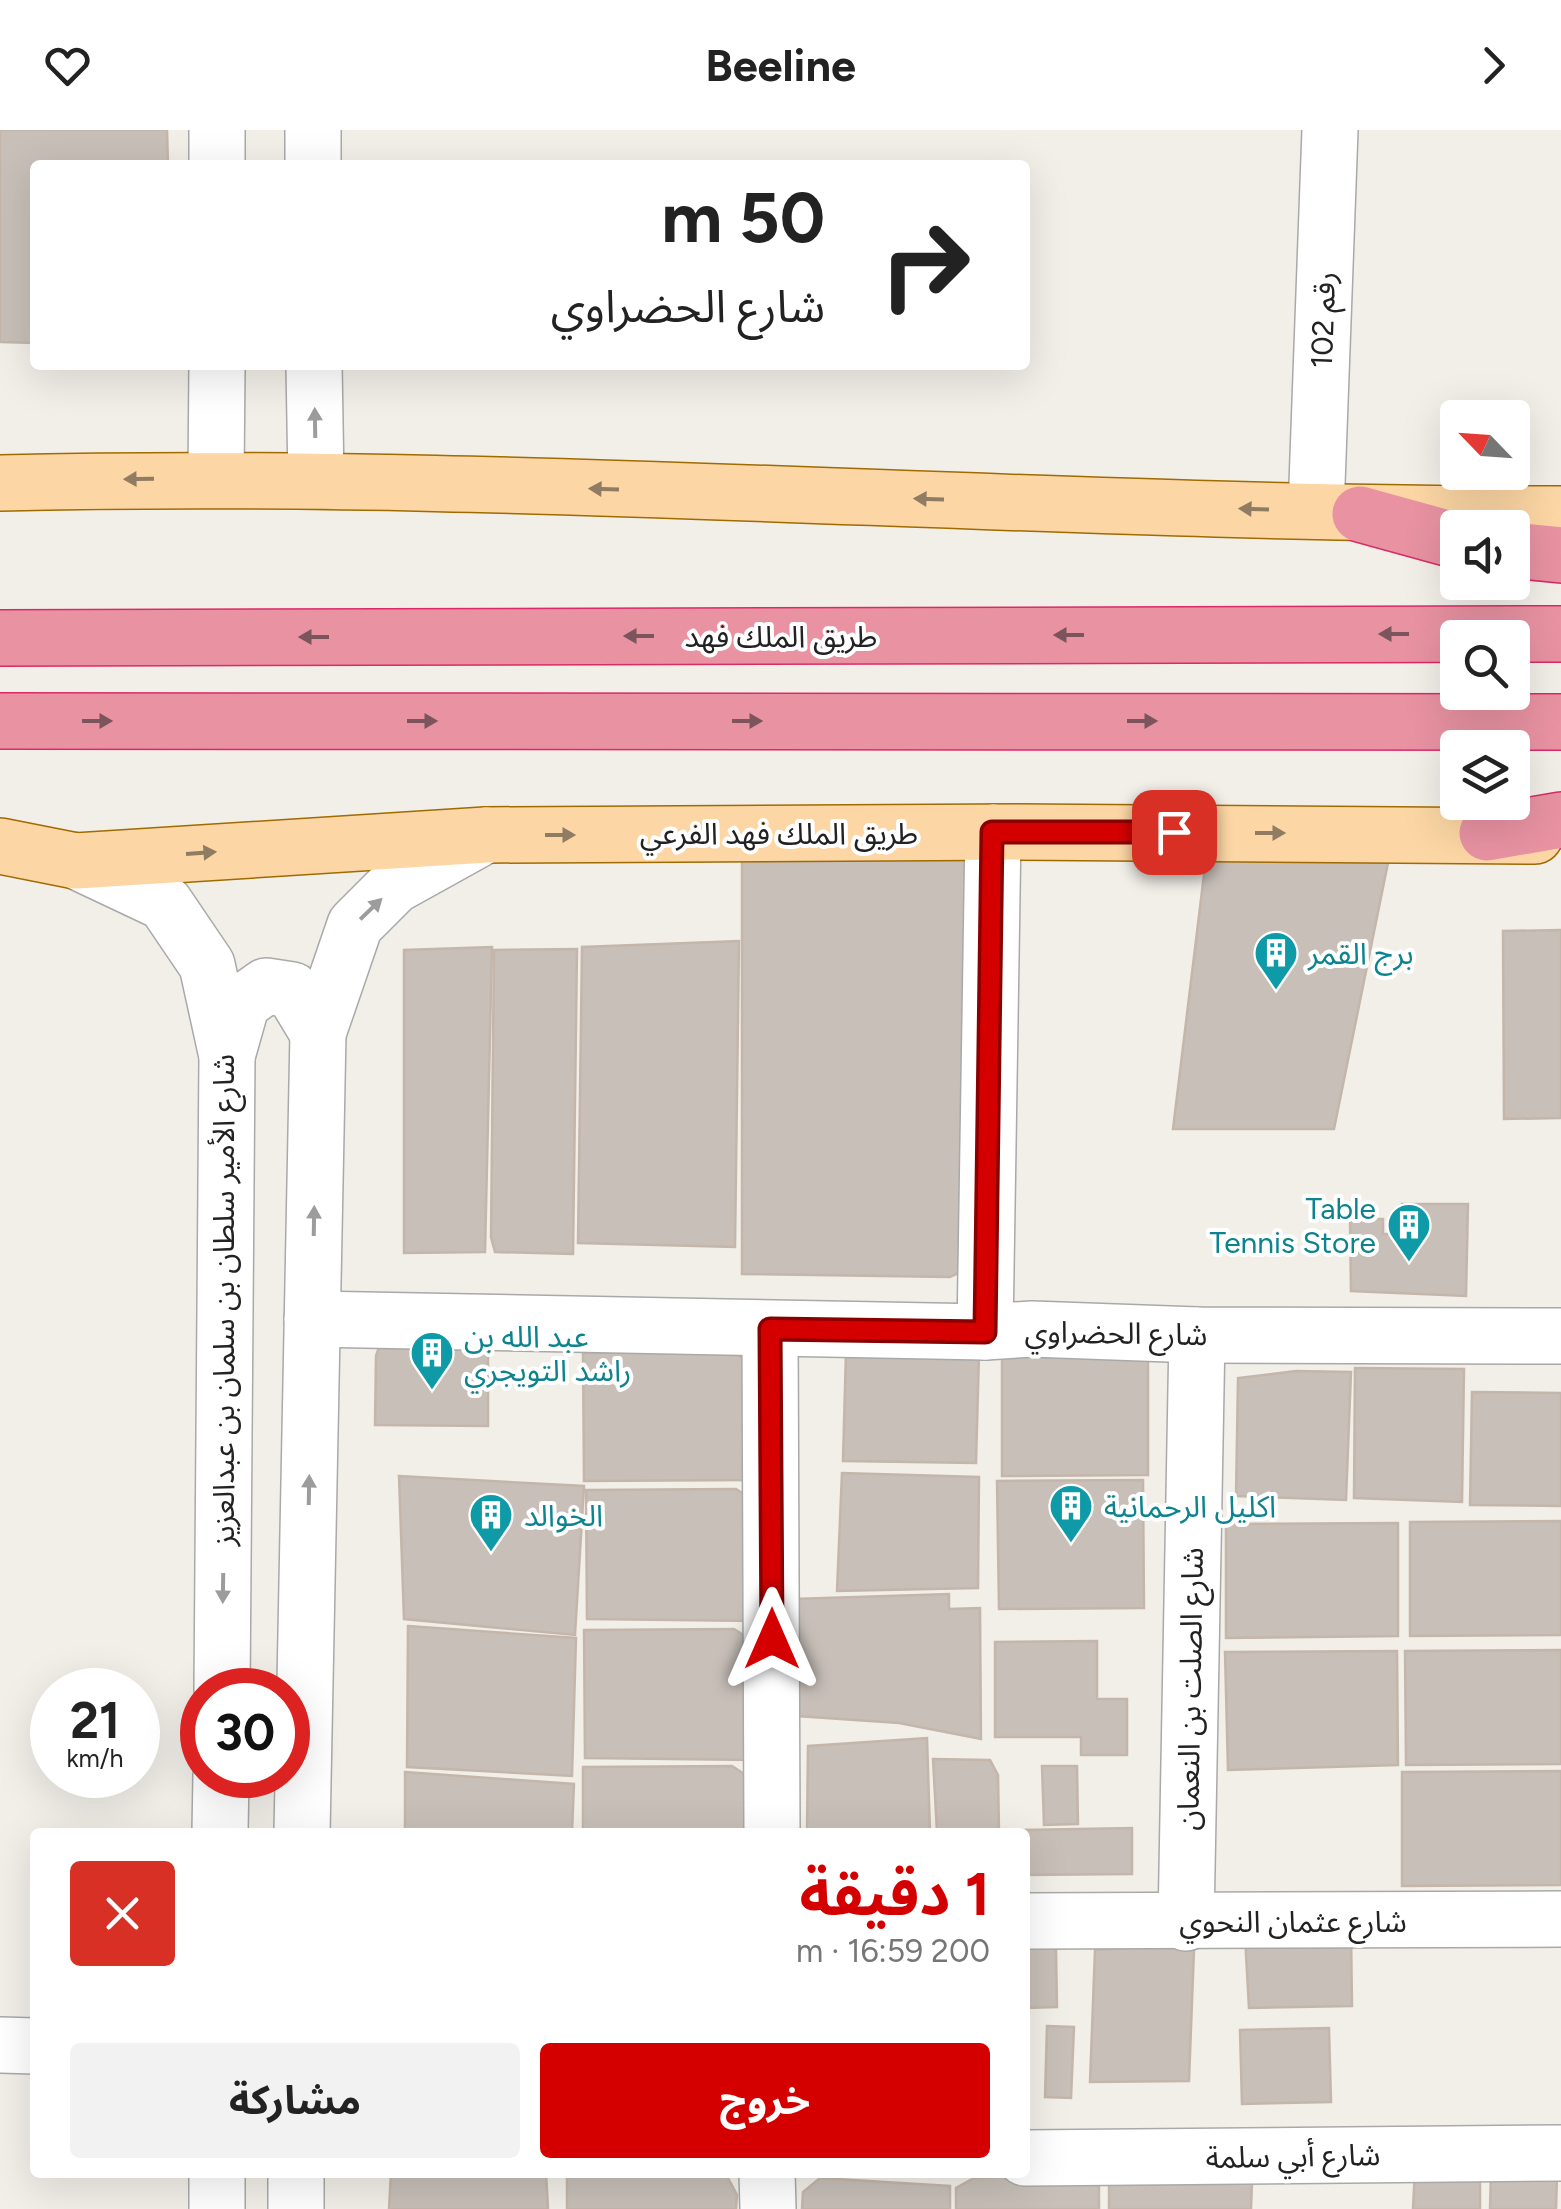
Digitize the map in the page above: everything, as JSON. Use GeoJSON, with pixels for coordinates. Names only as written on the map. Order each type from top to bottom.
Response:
{"type":"FeatureCollection","features":[{"type":"Feature","properties":{"kind":"highway"},"geometry":{"type":"LineString","coordinates":[[1338,513],[1440,537]]}},
{"type":"Feature","properties":{"kind":"highway"},"geometry":{"type":"LineString","coordinates":[[1530,552],[1561,555]]}},
{"type":"Feature","properties":{"kind":"highway","name":"طريق الملك فهد"},"geometry":{"type":"LineString","coordinates":[[0,638],[1561,634]]}},
{"type":"Feature","properties":{"kind":"highway"},"geometry":{"type":"LineString","coordinates":[[0,720],[1561,722]]}},
{"type":"Feature","properties":{"kind":"highway"},"geometry":{"type":"LineString","coordinates":[[1487,833],[1561,820]]}},
{"type":"Feature","properties":{"kind":"main road"},"geometry":{"type":"LineString","coordinates":[[0,483],[216,477],[1338,513],[1561,514]]}},
{"type":"Feature","properties":{"kind":"main road","name":"طريق الملك فهد الفرعي"},"geometry":{"type":"LineString","coordinates":[[0,846],[76,862],[486,835],[1487,833],[1561,838]]}},
{"type":"Feature","properties":{"kind":"street"},"geometry":{"type":"LineString","coordinates":[[217,130],[217,160]]}},
{"type":"Feature","properties":{"kind":"street"},"geometry":{"type":"LineString","coordinates":[[312,160],[313,130]]}},
{"type":"Feature","properties":{"kind":"street","name":"رقم 102"},"geometry":{"type":"LineString","coordinates":[[1330,130],[1338,513]]}},
{"type":"Feature","properties":{"kind":"street"},"geometry":{"type":"LineString","coordinates":[[216,477],[217,370]]}},
{"type":"Feature","properties":{"kind":"street"},"geometry":{"type":"LineString","coordinates":[[314,370],[316,480]]}},
{"type":"Feature","properties":{"kind":"street"},"geometry":{"type":"LineString","coordinates":[[985,1332],[992,832]]}},
{"type":"Feature","properties":{"kind":"street"},"geometry":{"type":"LineString","coordinates":[[302,1828],[318,1033],[355,925],[394,886],[486,835]]}},
{"type":"Feature","properties":{"kind":"street","name":"شارع الأمير سلطان بن سلمان بن عبدالعزيز"},"geometry":{"type":"LineString","coordinates":[[76,862],[165,903],[207,965],[227,1056],[222,1668]]}},
{"type":"Feature","properties":{"kind":"street"},"geometry":{"type":"LineString","coordinates":[[227,1056],[242,1003],[266,986],[292,990],[318,1033]]}},
{"type":"Feature","properties":{"kind":"street","name":"شارع الحضراوي"},"geometry":{"type":"LineString","coordinates":[[312,1319],[985,1332],[1032,1329],[1197,1335],[1561,1336]]}},
{"type":"Feature","properties":{"kind":"street"},"geometry":{"type":"LineString","coordinates":[[770,1329],[772,1828]]}},
{"type":"Feature","properties":{"kind":"street","name":"شارع الصلت بن النعمان"},"geometry":{"type":"LineString","coordinates":[[1186,1923],[1197,1335]]}},
{"type":"Feature","properties":{"kind":"street"},"geometry":{"type":"LineString","coordinates":[[220,1828],[221,1798]]}},
{"type":"Feature","properties":{"kind":"street","name":"شارع عثمان النحوي"},"geometry":{"type":"LineString","coordinates":[[1030,1921],[1561,1919]]}},
{"type":"Feature","properties":{"kind":"street"},"geometry":{"type":"LineString","coordinates":[[0,2045],[30,2046]]}},
{"type":"Feature","properties":{"kind":"street","name":"شارع أبي سلمة"},"geometry":{"type":"LineString","coordinates":[[1030,2158],[1561,2153]]}},
{"type":"Feature","properties":{"kind":"street"},"geometry":{"type":"LineString","coordinates":[[217,2178],[217,2209]]}},
{"type":"Feature","properties":{"kind":"street"},"geometry":{"type":"LineString","coordinates":[[296,2178],[296,2209]]}},
{"type":"Feature","properties":{"kind":"street"},"geometry":{"type":"LineString","coordinates":[[767,2178],[768,2209]]}},
{"type":"Feature","properties":{"kind":"building"},"geometry":{"type":"Polygon","coordinates":[[[0,130],[167,130],[168,160],[30,160],[30,343],[0,342],[0,130]]]}},
{"type":"Feature","properties":{"kind":"building","name":"برج القمر"},"geometry":{"type":"Polygon","coordinates":[[[1207,850],[1390,853],[1334,1129],[1173,1129],[1207,850]]]}},
{"type":"Feature","properties":{"kind":"building"},"geometry":{"type":"Polygon","coordinates":[[[742,852],[973,852],[973,1266],[950,1277],[742,1274],[742,852]]]}},
{"type":"Feature","properties":{"kind":"building"},"geometry":{"type":"Polygon","coordinates":[[[1561,930],[1561,1118],[1504,1119],[1503,931],[1561,930]]]}},
{"type":"Feature","properties":{"kind":"building"},"geometry":{"type":"Polygon","coordinates":[[[739,941],[735,1247],[578,1243],[582,947],[739,941]]]}},
{"type":"Feature","properties":{"kind":"building"},"geometry":{"type":"Polygon","coordinates":[[[492,947],[485,1252],[404,1253],[404,950],[492,947]]]}},
{"type":"Feature","properties":{"kind":"building"},"geometry":{"type":"Polygon","coordinates":[[[577,949],[573,1254],[495,1252],[491,1237],[494,950],[577,949]]]}},
{"type":"Feature","properties":{"kind":"building","name":"Table Tennis Store"},"geometry":{"type":"Polygon","coordinates":[[[1402,1204],[1468,1204],[1466,1296],[1351,1291],[1350,1219],[1383,1219],[1383,1234],[1402,1234],[1402,1204]]]}},
{"type":"Feature","properties":{"kind":"building","name":"عبد الله بن راشد التويجري"},"geometry":{"type":"Polygon","coordinates":[[[383,1335],[488,1336],[488,1426],[375,1425],[376,1356],[383,1335]]]}},
{"type":"Feature","properties":{"kind":"building"},"geometry":{"type":"Polygon","coordinates":[[[1148,1347],[1148,1475],[1002,1476],[1002,1349],[1148,1347]]]}},
{"type":"Feature","properties":{"kind":"building"},"geometry":{"type":"Polygon","coordinates":[[[846,1351],[979,1354],[976,1463],[843,1461],[846,1351]]]}},
{"type":"Feature","properties":{"kind":"building"},"geometry":{"type":"Polygon","coordinates":[[[733,1352],[753,1365],[753,1480],[584,1481],[583,1353],[733,1352]]]}},
{"type":"Feature","properties":{"kind":"building"},"geometry":{"type":"Polygon","coordinates":[[[1355,1368],[1464,1369],[1462,1502],[1354,1498],[1355,1368]]]}},
{"type":"Feature","properties":{"kind":"building"},"geometry":{"type":"Polygon","coordinates":[[[1296,1371],[1351,1372],[1346,1500],[1236,1496],[1238,1378],[1296,1371]]]}},
{"type":"Feature","properties":{"kind":"building"},"geometry":{"type":"Polygon","coordinates":[[[1472,1392],[1561,1393],[1561,1506],[1470,1505],[1472,1392]]]}},
{"type":"Feature","properties":{"kind":"building"},"geometry":{"type":"Polygon","coordinates":[[[842,1473],[979,1477],[978,1588],[837,1591],[842,1473]]]}},
{"type":"Feature","properties":{"kind":"building","name":"الخوالد"},"geometry":{"type":"Polygon","coordinates":[[[399,1476],[584,1486],[575,1635],[404,1619],[399,1476]]]}},
{"type":"Feature","properties":{"kind":"building","name":"اكليل الرحمانية"},"geometry":{"type":"Polygon","coordinates":[[[1143,1480],[1144,1608],[999,1609],[997,1481],[1143,1480]]]}},
{"type":"Feature","properties":{"kind":"building"},"geometry":{"type":"Polygon","coordinates":[[[736,1489],[756,1502],[755,1621],[587,1619],[586,1490],[736,1489]]]}},
{"type":"Feature","properties":{"kind":"building"},"geometry":{"type":"Polygon","coordinates":[[[1561,1521],[1561,1635],[1410,1636],[1410,1522],[1561,1521]]]}},
{"type":"Feature","properties":{"kind":"building"},"geometry":{"type":"Polygon","coordinates":[[[1398,1523],[1398,1636],[1226,1638],[1226,1524],[1398,1523]]]}},
{"type":"Feature","properties":{"kind":"building"},"geometry":{"type":"Polygon","coordinates":[[[949,1594],[949,1609],[980,1608],[981,1739],[899,1723],[797,1716],[794,1599],[949,1594]]]}},
{"type":"Feature","properties":{"kind":"building"},"geometry":{"type":"Polygon","coordinates":[[[408,1626],[576,1638],[572,1776],[407,1767],[408,1626]]]}},
{"type":"Feature","properties":{"kind":"building"},"geometry":{"type":"Polygon","coordinates":[[[734,1629],[754,1642],[753,1760],[585,1758],[584,1630],[734,1629]]]}},
{"type":"Feature","properties":{"kind":"building"},"geometry":{"type":"Polygon","coordinates":[[[1097,1641],[1097,1699],[1127,1699],[1127,1755],[1081,1755],[1081,1737],[995,1737],[995,1642],[1097,1641]]]}},
{"type":"Feature","properties":{"kind":"building"},"geometry":{"type":"Polygon","coordinates":[[[1561,1650],[1561,1764],[1406,1765],[1405,1651],[1561,1650]]]}},
{"type":"Feature","properties":{"kind":"building"},"geometry":{"type":"Polygon","coordinates":[[[1397,1651],[1398,1765],[1228,1770],[1225,1652],[1397,1651]]]}},
{"type":"Feature","properties":{"kind":"building"},"geometry":{"type":"Polygon","coordinates":[[[927,1738],[930,1828],[807,1828],[808,1746],[927,1738]]]}},
{"type":"Feature","properties":{"kind":"building"},"geometry":{"type":"Polygon","coordinates":[[[933,1759],[990,1760],[998,1775],[999,1828],[937,1828],[933,1759]]]}},
{"type":"Feature","properties":{"kind":"building"},"geometry":{"type":"Polygon","coordinates":[[[732,1766],[752,1779],[752,1828],[583,1828],[583,1767],[732,1766]]]}},
{"type":"Feature","properties":{"kind":"building"},"geometry":{"type":"Polygon","coordinates":[[[1042,1766],[1077,1766],[1078,1824],[1044,1825],[1042,1766]]]}},
{"type":"Feature","properties":{"kind":"building"},"geometry":{"type":"Polygon","coordinates":[[[1561,1771],[1561,1885],[1402,1886],[1402,1772],[1561,1771]]]}},
{"type":"Feature","properties":{"kind":"building"},"geometry":{"type":"Polygon","coordinates":[[[405,1772],[574,1784],[572,1828],[405,1828],[405,1772]]]}},
{"type":"Feature","properties":{"kind":"building"},"geometry":{"type":"Polygon","coordinates":[[[1132,1828],[1132,1874],[1030,1875],[1030,1830],[1132,1828]]]}},
{"type":"Feature","properties":{"kind":"building"},"geometry":{"type":"Polygon","coordinates":[[[1351,1933],[1352,2006],[1249,2008],[1245,1936],[1351,1933]]]}},
{"type":"Feature","properties":{"kind":"building"},"geometry":{"type":"Polygon","coordinates":[[[1056,1948],[1057,2007],[1030,2008],[1030,1949],[1056,1948]]]}},
{"type":"Feature","properties":{"kind":"building"},"geometry":{"type":"Polygon","coordinates":[[[1194,1949],[1189,2081],[1090,2082],[1095,1950],[1194,1949]]]}},
{"type":"Feature","properties":{"kind":"building"},"geometry":{"type":"Polygon","coordinates":[[[1047,2026],[1074,2027],[1071,2098],[1045,2097],[1047,2026]]]}},
{"type":"Feature","properties":{"kind":"building"},"geometry":{"type":"Polygon","coordinates":[[[1329,2028],[1331,2102],[1242,2104],[1240,2030],[1329,2028]]]}},
{"type":"Feature","properties":{"kind":"building"},"geometry":{"type":"Polygon","coordinates":[[[1415,2168],[1480,2170],[1480,2209],[1413,2209],[1415,2168]]]}},
{"type":"Feature","properties":{"kind":"building"},"geometry":{"type":"Polygon","coordinates":[[[1491,2173],[1557,2175],[1556,2209],[1490,2209],[1491,2173]]]}},
{"type":"Feature","properties":{"kind":"building"},"geometry":{"type":"Polygon","coordinates":[[[1074,2174],[1099,2187],[1099,2209],[956,2209],[956,2188],[974,2178],[1074,2174]]]}},
{"type":"Feature","properties":{"kind":"building"},"geometry":{"type":"Polygon","coordinates":[[[391,2178],[546,2178],[548,2209],[389,2209],[391,2178]]]}},
{"type":"Feature","properties":{"kind":"building"},"geometry":{"type":"Polygon","coordinates":[[[567,2178],[728,2178],[737,2195],[736,2209],[567,2209],[567,2178]]]}},
{"type":"Feature","properties":{"kind":"building"},"geometry":{"type":"Polygon","coordinates":[[[820,2178],[950,2186],[950,2209],[802,2209],[803,2192],[820,2178]]]}},
{"type":"Feature","properties":{"kind":"building"},"geometry":{"type":"Polygon","coordinates":[[[1252,2181],[1251,2209],[1109,2209],[1109,2182],[1252,2181]]]}},
{"type":"Feature","properties":{"kind":"place","name":"برج القمر"},"geometry":{"type":"Point","coordinates":[1276,991]}},
{"type":"Feature","properties":{"kind":"place","name":"Table Tennis Store"},"geometry":{"type":"Point","coordinates":[1409,1263]}},
{"type":"Feature","properties":{"kind":"place","name":"عبد الله بن راشد التويجري"},"geometry":{"type":"Point","coordinates":[432,1391]}},
{"type":"Feature","properties":{"kind":"place","name":"اكليل الرحمانية"},"geometry":{"type":"Point","coordinates":[1071,1544]}},
{"type":"Feature","properties":{"kind":"place","name":"الخوالد"},"geometry":{"type":"Point","coordinates":[491,1553]}},
{"type":"Feature","properties":{"kind":"route"},"geometry":{"type":"LineString","coordinates":[[772,1639],[770,1329],[985,1332],[992,832],[1174,832]]}}]}
